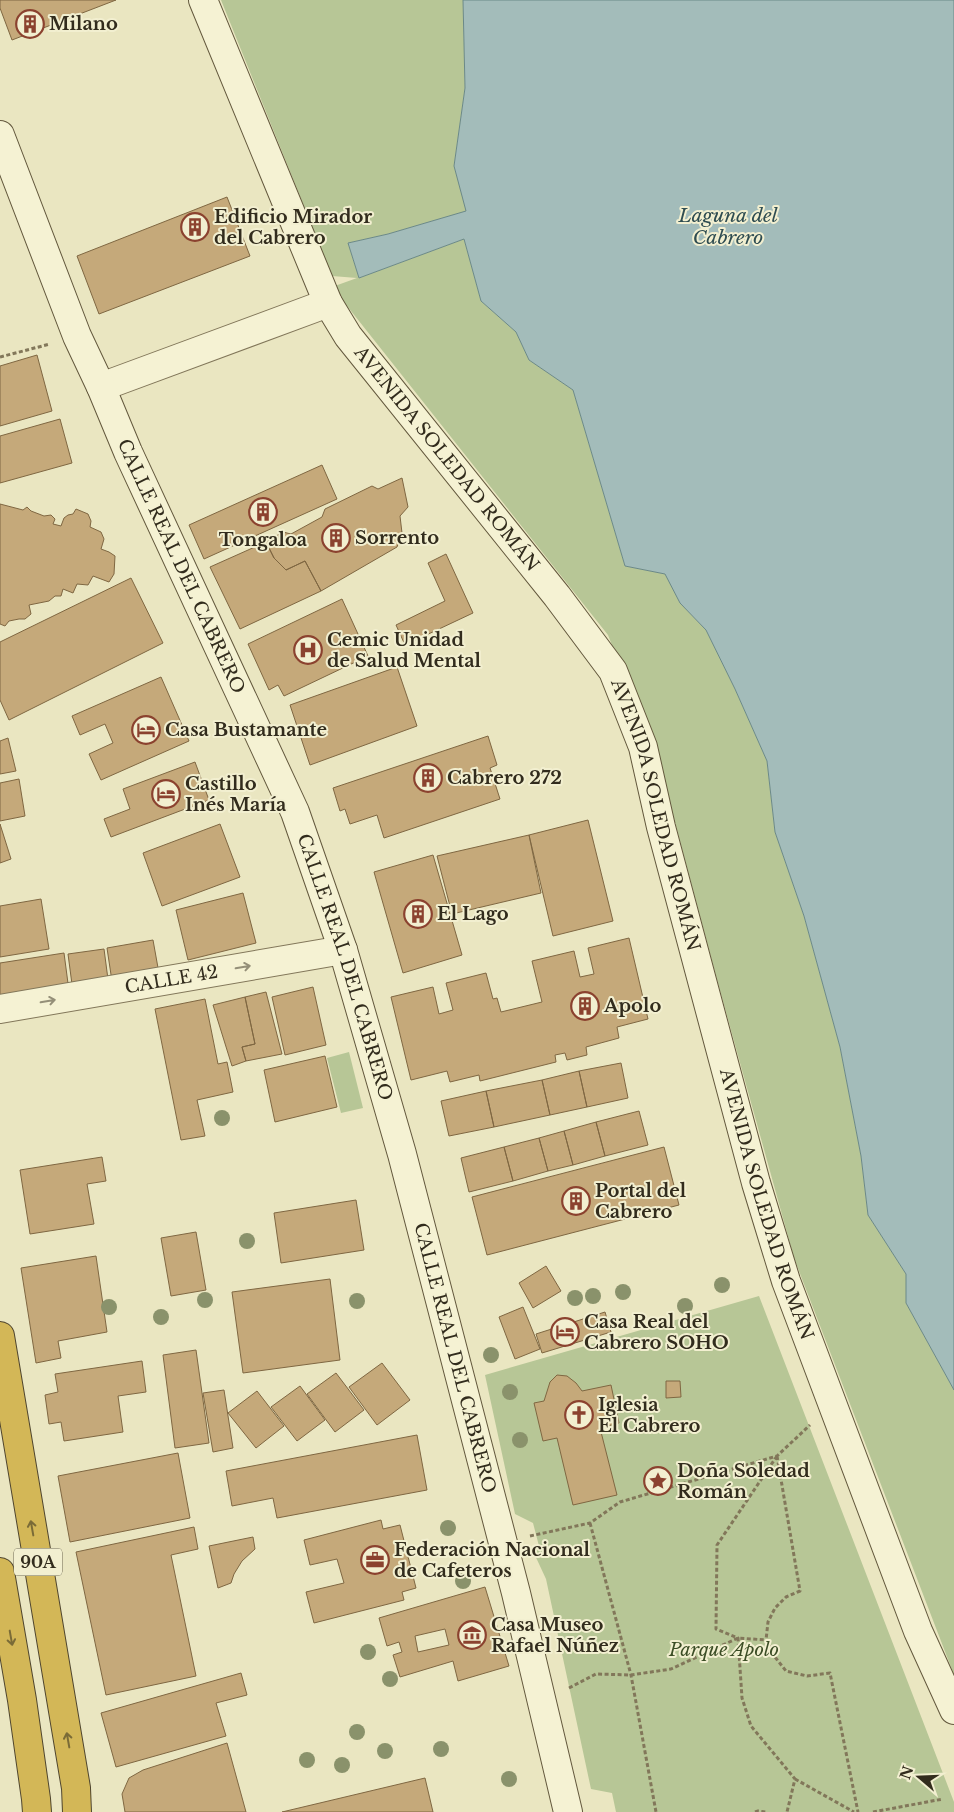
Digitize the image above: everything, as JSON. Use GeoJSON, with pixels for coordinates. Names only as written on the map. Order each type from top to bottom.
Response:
{"type":"FeatureCollection","features":[{"type":"Feature","properties":{"kind":"highway","name":"90A"},"geometry":{"type":"LineString","coordinates":[[0,1336],[76,1788],[77,1812]]}},
{"type":"Feature","properties":{"kind":"highway","name":"90A"},"geometry":{"type":"LineString","coordinates":[[0,1572],[22,1700],[37,1812]]}},
{"type":"Feature","properties":{"kind":"street","name":"AVENIDA SOLEDAD ROMÁN"},"geometry":{"type":"LineString","coordinates":[[203,0],[328,303],[348,336],[551,589],[613,671],[643,747],[662,827],[756,1183],[786,1281],[918,1631],[954,1710]]}},
{"type":"Feature","properties":{"kind":"street","name":"CALLE REAL DEL CABRERO"},"geometry":{"type":"LineString","coordinates":[[0,135],[77,336],[102,387],[128,452],[295,812],[343,950],[412,1192],[514,1583],[568,1812]]}},
{"type":"Feature","properties":{"kind":"street"},"geometry":{"type":"LineString","coordinates":[[102,387],[328,303]]}},
{"type":"Feature","properties":{"kind":"street","name":"CALLE 42"},"geometry":{"type":"LineString","coordinates":[[0,1009],[343,950]]}},
{"type":"Feature","properties":{"kind":"path"},"geometry":{"type":"LineString","coordinates":[[0,357],[77,336]]}},
{"type":"Feature","properties":{"kind":"path"},"geometry":{"type":"LineString","coordinates":[[766,1640],[738,1638],[716,1629],[717,1545],[777,1456],[800,1433],[834,1406]]}},
{"type":"Feature","properties":{"kind":"path"},"geometry":{"type":"LineString","coordinates":[[525,1537],[590,1523],[620,1502],[777,1456]]}},
{"type":"Feature","properties":{"kind":"path"},"geometry":{"type":"LineString","coordinates":[[777,1456],[800,1591],[786,1598],[775,1608],[768,1622],[766,1640],[774,1657],[786,1671],[806,1676],[830,1673],[858,1812]]}},
{"type":"Feature","properties":{"kind":"path"},"geometry":{"type":"LineString","coordinates":[[590,1523],[631,1675],[656,1812]]}},
{"type":"Feature","properties":{"kind":"path"},"geometry":{"type":"LineString","coordinates":[[569,1688],[596,1674],[631,1675],[671,1669],[738,1638]]}},
{"type":"Feature","properties":{"kind":"path"},"geometry":{"type":"LineString","coordinates":[[738,1638],[742,1698],[751,1726],[795,1779],[854,1812]]}},
{"type":"Feature","properties":{"kind":"path"},"geometry":{"type":"LineString","coordinates":[[788,1812],[795,1779]]}},
{"type":"Feature","properties":{"kind":"path"},"geometry":{"type":"LineString","coordinates":[[873,1812],[943,1799]]}},
{"type":"Feature","properties":{"kind":"path"},"geometry":{"type":"LineString","coordinates":[[754,1812],[766,1812]]}},
{"type":"Feature","properties":{"kind":"green space"},"geometry":{"type":"Polygon","coordinates":[[[221,0],[463,0],[465,88],[454,166],[467,211],[388,234],[348,243],[359,278],[464,239],[481,301],[516,332],[529,360],[573,390],[625,566],[666,574],[680,603],[706,630],[767,761],[775,832],[804,916],[840,1047],[861,1156],[868,1215],[906,1274],[906,1303],[954,1390],[954,1675],[794,1258],[661,770],[608,635],[332,287],[357,278],[332,276],[221,0]]]}},
{"type":"Feature","properties":{"kind":"green space"},"geometry":{"type":"Polygon","coordinates":[[[349,1052],[363,1108],[341,1113],[327,1058],[349,1052]]]}},
{"type":"Feature","properties":{"kind":"green space","name":"Parque Apolo"},"geometry":{"type":"Polygon","coordinates":[[[759,1296],[954,1802],[954,1812],[616,1812],[612,1793],[591,1789],[546,1579],[533,1551],[539,1546],[533,1523],[515,1514],[485,1375],[759,1296]]]}},
{"type":"Feature","properties":{"kind":"water","name":"Laguna del Cabrero"},"geometry":{"type":"Polygon","coordinates":[[[463,0],[954,0],[954,1390],[906,1303],[906,1274],[868,1215],[861,1156],[840,1047],[804,916],[775,832],[767,761],[706,630],[680,603],[665,574],[625,566],[573,390],[529,360],[516,332],[481,301],[464,239],[359,278],[348,243],[388,234],[466,211],[454,166],[465,88],[463,0]]]}},
{"type":"Feature","properties":{"kind":"building","name":"Milano"},"geometry":{"type":"Polygon","coordinates":[[[0,0],[116,0],[12,40],[0,8],[0,0]]]}},
{"type":"Feature","properties":{"kind":"building","name":"Edificio Mirador del Cabrero"},"geometry":{"type":"Polygon","coordinates":[[[227,197],[250,256],[99,314],[77,256],[227,197]]]}},
{"type":"Feature","properties":{"kind":"building"},"geometry":{"type":"Polygon","coordinates":[[[37,355],[52,411],[0,426],[0,366],[37,355]]]}},
{"type":"Feature","properties":{"kind":"building"},"geometry":{"type":"Polygon","coordinates":[[[60,419],[72,463],[0,483],[0,436],[60,419]]]}},
{"type":"Feature","properties":{"kind":"building","name":"Tongaloa"},"geometry":{"type":"Polygon","coordinates":[[[322,465],[337,499],[204,559],[189,525],[322,465]]]}},
{"type":"Feature","properties":{"kind":"building","name":"Sorrento"},"geometry":{"type":"Polygon","coordinates":[[[402,478],[408,507],[400,516],[402,533],[397,547],[321,591],[305,561],[286,570],[274,558],[266,542],[283,532],[291,534],[322,517],[325,509],[372,486],[378,489],[402,478]]]}},
{"type":"Feature","properties":{"kind":"building"},"geometry":{"type":"Polygon","coordinates":[[[0,504],[23,510],[27,507],[31,511],[44,516],[51,515],[55,519],[53,524],[61,526],[64,518],[73,514],[76,509],[88,514],[91,521],[90,527],[101,532],[104,539],[101,549],[115,556],[114,574],[109,582],[93,576],[88,585],[77,584],[73,593],[63,589],[61,596],[55,596],[49,601],[29,605],[31,614],[25,619],[9,621],[5,626],[0,624],[0,504]]]}},
{"type":"Feature","properties":{"kind":"building","name":"Sorrento"},"geometry":{"type":"Polygon","coordinates":[[[266,542],[274,558],[286,570],[305,561],[321,591],[240,629],[210,567],[266,542]]]}},
{"type":"Feature","properties":{"kind":"building"},"geometry":{"type":"Polygon","coordinates":[[[446,554],[473,613],[405,645],[396,625],[445,601],[428,563],[446,554]]]}},
{"type":"Feature","properties":{"kind":"building"},"geometry":{"type":"Polygon","coordinates":[[[131,578],[163,643],[9,720],[0,700],[0,642],[131,578]]]}},
{"type":"Feature","properties":{"kind":"building","name":"Cemic Unidad de Salud Mental"},"geometry":{"type":"Polygon","coordinates":[[[342,599],[368,656],[284,696],[278,685],[269,690],[248,644],[342,599]]]}},
{"type":"Feature","properties":{"kind":"building"},"geometry":{"type":"Polygon","coordinates":[[[397,667],[417,726],[310,765],[290,705],[397,667]]]}},
{"type":"Feature","properties":{"kind":"building","name":"Casa Bustamante"},"geometry":{"type":"Polygon","coordinates":[[[161,677],[189,741],[101,780],[89,754],[113,743],[105,724],[80,735],[72,716],[161,677]]]}},
{"type":"Feature","properties":{"kind":"building","name":"Cabrero 272"},"geometry":{"type":"Polygon","coordinates":[[[488,736],[497,765],[490,768],[500,799],[384,838],[377,815],[350,824],[345,809],[340,811],[333,788],[488,736]]]}},
{"type":"Feature","properties":{"kind":"building"},"geometry":{"type":"Polygon","coordinates":[[[8,738],[16,771],[0,774],[0,741],[8,738]]]}},
{"type":"Feature","properties":{"kind":"building","name":"Castillo Inés María"},"geometry":{"type":"Polygon","coordinates":[[[195,762],[209,800],[111,837],[104,819],[130,809],[123,789],[195,762]]]}},
{"type":"Feature","properties":{"kind":"building"},"geometry":{"type":"Polygon","coordinates":[[[19,779],[25,816],[0,821],[0,783],[19,779]]]}},
{"type":"Feature","properties":{"kind":"building"},"geometry":{"type":"Polygon","coordinates":[[[588,820],[613,921],[553,936],[529,835],[588,820]]]}},
{"type":"Feature","properties":{"kind":"building"},"geometry":{"type":"Polygon","coordinates":[[[0,824],[11,859],[0,863],[0,824]]]}},
{"type":"Feature","properties":{"kind":"building"},"geometry":{"type":"Polygon","coordinates":[[[220,824],[240,877],[162,906],[143,853],[220,824]]]}},
{"type":"Feature","properties":{"kind":"building"},"geometry":{"type":"Polygon","coordinates":[[[529,835],[541,893],[452,914],[437,856],[529,835]]]}},
{"type":"Feature","properties":{"kind":"building","name":"El Lago"},"geometry":{"type":"Polygon","coordinates":[[[433,855],[462,955],[403,973],[374,872],[433,855]]]}},
{"type":"Feature","properties":{"kind":"building"},"geometry":{"type":"Polygon","coordinates":[[[243,893],[256,943],[188,960],[176,910],[243,893]]]}},
{"type":"Feature","properties":{"kind":"building"},"geometry":{"type":"Polygon","coordinates":[[[41,899],[49,949],[0,957],[0,906],[41,899]]]}},
{"type":"Feature","properties":{"kind":"building","name":"Apolo"},"geometry":{"type":"Polygon","coordinates":[[[629,938],[648,1019],[617,1027],[619,1038],[586,1047],[587,1055],[567,1060],[565,1053],[555,1055],[556,1062],[480,1081],[479,1075],[450,1082],[447,1071],[411,1080],[391,997],[433,987],[439,1014],[453,1010],[446,983],[486,973],[493,999],[497,998],[501,1012],[542,1002],[532,961],[574,951],[580,977],[594,974],[588,948],[629,938]]]}},
{"type":"Feature","properties":{"kind":"building"},"geometry":{"type":"Polygon","coordinates":[[[153,940],[160,979],[113,988],[107,948],[153,940]]]}},
{"type":"Feature","properties":{"kind":"building"},"geometry":{"type":"Polygon","coordinates":[[[104,949],[109,987],[73,992],[68,954],[104,949]]]}},
{"type":"Feature","properties":{"kind":"building"},"geometry":{"type":"Polygon","coordinates":[[[64,953],[69,991],[0,1003],[0,963],[64,953]]]}},
{"type":"Feature","properties":{"kind":"building"},"geometry":{"type":"Polygon","coordinates":[[[313,987],[326,1045],[285,1055],[272,997],[313,987]]]}},
{"type":"Feature","properties":{"kind":"building"},"geometry":{"type":"Polygon","coordinates":[[[266,992],[282,1054],[246,1061],[242,1047],[255,1044],[245,997],[266,992]]]}},
{"type":"Feature","properties":{"kind":"building"},"geometry":{"type":"Polygon","coordinates":[[[245,997],[255,1044],[242,1047],[246,1061],[232,1066],[213,1005],[245,997]]]}},
{"type":"Feature","properties":{"kind":"building"},"geometry":{"type":"Polygon","coordinates":[[[205,999],[218,1064],[227,1062],[233,1092],[197,1100],[205,1136],[181,1140],[155,1009],[205,999]]]}},
{"type":"Feature","properties":{"kind":"building"},"geometry":{"type":"Polygon","coordinates":[[[325,1056],[337,1107],[275,1122],[264,1070],[325,1056]]]}},
{"type":"Feature","properties":{"kind":"building"},"geometry":{"type":"Polygon","coordinates":[[[621,1063],[628,1098],[587,1107],[579,1071],[621,1063]]]}},
{"type":"Feature","properties":{"kind":"building"},"geometry":{"type":"Polygon","coordinates":[[[579,1071],[587,1107],[550,1115],[542,1080],[579,1071]]]}},
{"type":"Feature","properties":{"kind":"building"},"geometry":{"type":"Polygon","coordinates":[[[542,1080],[550,1115],[494,1127],[486,1091],[542,1080]]]}},
{"type":"Feature","properties":{"kind":"building"},"geometry":{"type":"Polygon","coordinates":[[[486,1091],[494,1127],[449,1136],[441,1101],[486,1091]]]}},
{"type":"Feature","properties":{"kind":"building"},"geometry":{"type":"Polygon","coordinates":[[[639,1111],[648,1145],[605,1156],[596,1122],[639,1111]]]}},
{"type":"Feature","properties":{"kind":"building"},"geometry":{"type":"Polygon","coordinates":[[[596,1122],[605,1156],[573,1165],[564,1131],[596,1122]]]}},
{"type":"Feature","properties":{"kind":"building"},"geometry":{"type":"Polygon","coordinates":[[[564,1131],[573,1165],[548,1171],[539,1138],[564,1131]]]}},
{"type":"Feature","properties":{"kind":"building"},"geometry":{"type":"Polygon","coordinates":[[[539,1138],[548,1171],[513,1181],[504,1147],[539,1138]]]}},
{"type":"Feature","properties":{"kind":"building"},"geometry":{"type":"Polygon","coordinates":[[[504,1147],[513,1181],[469,1192],[461,1158],[504,1147]]]}},
{"type":"Feature","properties":{"kind":"building","name":"Portal del Cabrero"},"geometry":{"type":"Polygon","coordinates":[[[664,1147],[679,1205],[487,1255],[472,1197],[664,1147]]]}},
{"type":"Feature","properties":{"kind":"building"},"geometry":{"type":"Polygon","coordinates":[[[102,1157],[106,1181],[87,1184],[94,1224],[30,1234],[20,1170],[102,1157]]]}},
{"type":"Feature","properties":{"kind":"building"},"geometry":{"type":"Polygon","coordinates":[[[356,1200],[364,1250],[281,1263],[274,1213],[356,1200]]]}},
{"type":"Feature","properties":{"kind":"building"},"geometry":{"type":"Polygon","coordinates":[[[196,1232],[206,1290],[171,1296],[161,1238],[196,1232]]]}},
{"type":"Feature","properties":{"kind":"building"},"geometry":{"type":"Polygon","coordinates":[[[96,1256],[107,1332],[58,1341],[61,1358],[36,1363],[21,1268],[96,1256]]]}},
{"type":"Feature","properties":{"kind":"building"},"geometry":{"type":"Polygon","coordinates":[[[546,1266],[561,1291],[533,1308],[519,1283],[546,1266]]]}},
{"type":"Feature","properties":{"kind":"building"},"geometry":{"type":"Polygon","coordinates":[[[330,1279],[340,1360],[243,1373],[232,1292],[330,1279]]]}},
{"type":"Feature","properties":{"kind":"building"},"geometry":{"type":"Polygon","coordinates":[[[523,1307],[540,1349],[515,1359],[499,1317],[523,1307]]]}},
{"type":"Feature","properties":{"kind":"building"},"geometry":{"type":"Polygon","coordinates":[[[605,1312],[611,1332],[542,1353],[536,1334],[605,1312]]]}},
{"type":"Feature","properties":{"kind":"building"},"geometry":{"type":"Polygon","coordinates":[[[196,1350],[209,1443],[175,1448],[163,1355],[196,1350]]]}},
{"type":"Feature","properties":{"kind":"building"},"geometry":{"type":"Polygon","coordinates":[[[142,1361],[146,1392],[118,1396],[123,1432],[64,1441],[61,1422],[49,1424],[45,1395],[58,1392],[55,1374],[142,1361]]]}},
{"type":"Feature","properties":{"kind":"building"},"geometry":{"type":"Polygon","coordinates":[[[382,1363],[410,1400],[377,1425],[349,1387],[382,1363]]]}},
{"type":"Feature","properties":{"kind":"building"},"geometry":{"type":"Polygon","coordinates":[[[336,1373],[364,1410],[335,1432],[307,1394],[336,1373]]]}},
{"type":"Feature","properties":{"kind":"building"},"geometry":{"type":"Polygon","coordinates":[[[557,1375],[567,1376],[582,1391],[611,1385],[619,1423],[600,1428],[617,1495],[573,1505],[557,1438],[543,1441],[534,1403],[544,1401],[550,1382],[557,1375]]]}},
{"type":"Feature","properties":{"kind":"building"},"geometry":{"type":"Polygon","coordinates":[[[666,1381],[680,1381],[681,1397],[666,1398],[666,1381]]]}},
{"type":"Feature","properties":{"kind":"building"},"geometry":{"type":"Polygon","coordinates":[[[300,1386],[325,1420],[297,1441],[271,1407],[300,1386]]]}},
{"type":"Feature","properties":{"kind":"building"},"geometry":{"type":"Polygon","coordinates":[[[224,1390],[233,1448],[213,1452],[203,1393],[224,1390]]]}},
{"type":"Feature","properties":{"kind":"building"},"geometry":{"type":"Polygon","coordinates":[[[257,1391],[284,1426],[256,1448],[228,1413],[257,1391]]]}},
{"type":"Feature","properties":{"kind":"building"},"geometry":{"type":"Polygon","coordinates":[[[417,1435],[427,1490],[277,1518],[273,1498],[232,1506],[226,1471],[417,1435]]]}},
{"type":"Feature","properties":{"kind":"building"},"geometry":{"type":"Polygon","coordinates":[[[178,1453],[190,1518],[70,1542],[58,1476],[178,1453]]]}},
{"type":"Feature","properties":{"kind":"building"},"geometry":{"type":"Polygon","coordinates":[[[381,1520],[383,1529],[400,1525],[416,1588],[402,1592],[404,1600],[314,1623],[306,1592],[344,1583],[337,1559],[310,1565],[304,1540],[381,1520]]]}},
{"type":"Feature","properties":{"kind":"building"},"geometry":{"type":"Polygon","coordinates":[[[194,1527],[198,1549],[171,1555],[196,1676],[106,1695],[76,1552],[194,1527]]]}},
{"type":"Feature","properties":{"kind":"building"},"geometry":{"type":"Polygon","coordinates":[[[253,1537],[255,1549],[242,1561],[231,1583],[218,1588],[209,1546],[253,1537]]]}},
{"type":"Feature","properties":{"kind":"building"},"geometry":{"type":"Polygon","coordinates":[[[485,1587],[509,1666],[458,1681],[453,1661],[400,1677],[393,1655],[402,1652],[399,1642],[387,1646],[379,1618],[485,1587]],[[445,1629],[415,1636],[418,1652],[449,1645],[445,1629]]]}},
{"type":"Feature","properties":{"kind":"building"},"geometry":{"type":"Polygon","coordinates":[[[241,1673],[247,1695],[216,1703],[226,1736],[116,1767],[101,1713],[241,1673]]]}},
{"type":"Feature","properties":{"kind":"building"},"geometry":{"type":"Polygon","coordinates":[[[227,1743],[246,1812],[125,1812],[122,1794],[129,1778],[143,1770],[227,1743]]]}},
{"type":"Feature","properties":{"kind":"building"},"geometry":{"type":"Polygon","coordinates":[[[425,1778],[433,1812],[282,1812],[425,1778]]]}},
{"type":"Feature","properties":{"kind":"place","name":"Milano"},"geometry":{"type":"Point","coordinates":[30,24]}},
{"type":"Feature","properties":{"kind":"place","name":"Edificio Mirador del Cabrero"},"geometry":{"type":"Point","coordinates":[195,227]}},
{"type":"Feature","properties":{"kind":"place","name":"Tongaloa"},"geometry":{"type":"Point","coordinates":[263,512]}},
{"type":"Feature","properties":{"kind":"place","name":"Sorrento"},"geometry":{"type":"Point","coordinates":[336,538]}},
{"type":"Feature","properties":{"kind":"place","name":"Cemic Unidad de Salud Mental"},"geometry":{"type":"Point","coordinates":[308,650]}},
{"type":"Feature","properties":{"kind":"place","name":"Casa Bustamante"},"geometry":{"type":"Point","coordinates":[146,730]}},
{"type":"Feature","properties":{"kind":"place","name":"Cabrero 272"},"geometry":{"type":"Point","coordinates":[428,778]}},
{"type":"Feature","properties":{"kind":"place","name":"Castillo Inés María"},"geometry":{"type":"Point","coordinates":[166,794]}},
{"type":"Feature","properties":{"kind":"place","name":"El Lago"},"geometry":{"type":"Point","coordinates":[418,914]}},
{"type":"Feature","properties":{"kind":"place","name":"Apolo"},"geometry":{"type":"Point","coordinates":[585,1006]}},
{"type":"Feature","properties":{"kind":"place","name":"Portal del Cabrero"},"geometry":{"type":"Point","coordinates":[576,1201]}},
{"type":"Feature","properties":{"kind":"place","name":"Casa Real del Cabrero SOHO"},"geometry":{"type":"Point","coordinates":[565,1332]}},
{"type":"Feature","properties":{"kind":"place","name":"Iglesia El Cabrero"},"geometry":{"type":"Point","coordinates":[579,1415]}},
{"type":"Feature","properties":{"kind":"place","name":"Doña Soledad Román"},"geometry":{"type":"Point","coordinates":[658,1481]}},
{"type":"Feature","properties":{"kind":"place","name":"Federación Nacional de Cafeteros"},"geometry":{"type":"Point","coordinates":[375,1560]}},
{"type":"Feature","properties":{"kind":"place","name":"Casa Museo Rafael Núñez"},"geometry":{"type":"Point","coordinates":[472,1635]}}]}
